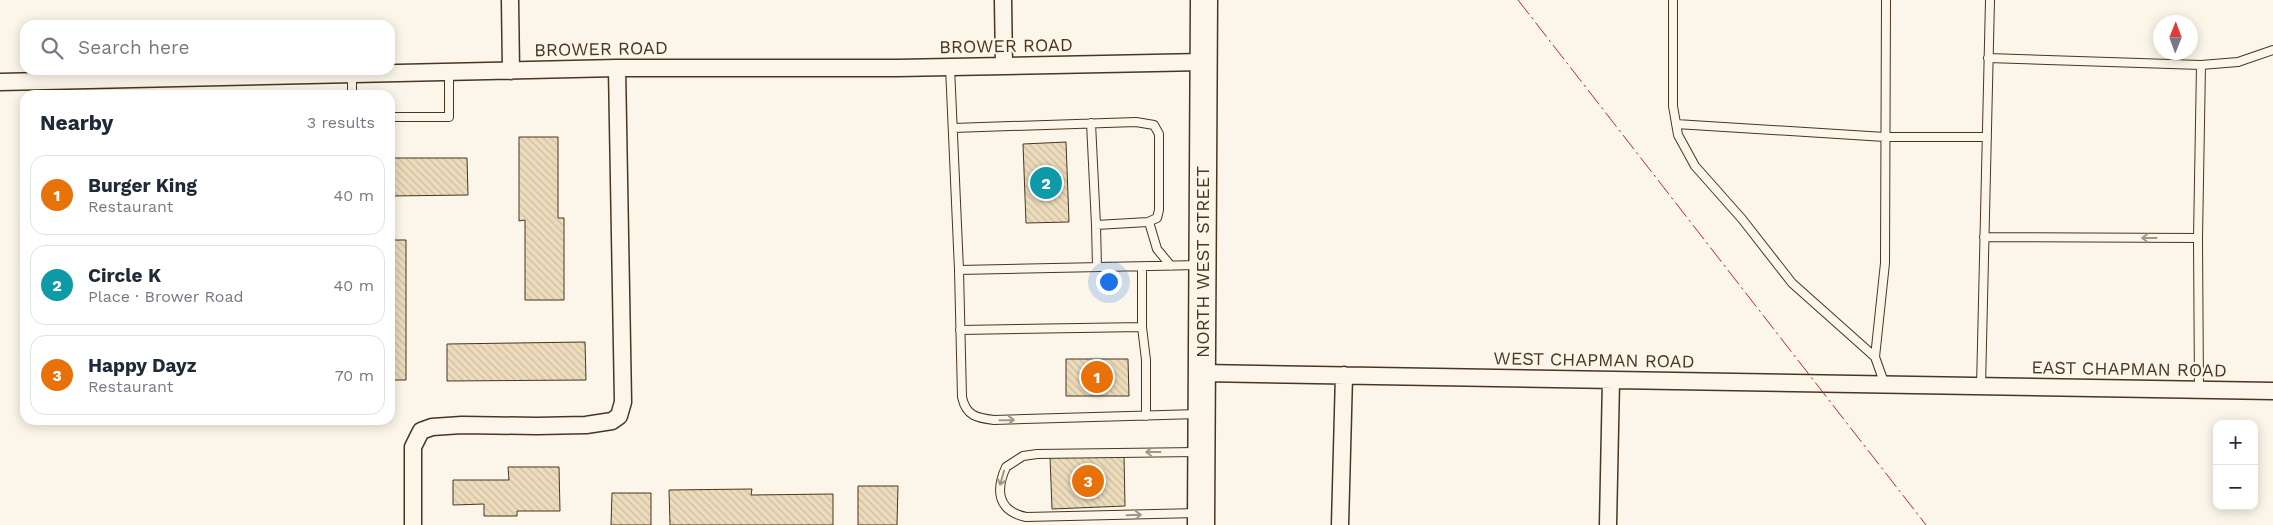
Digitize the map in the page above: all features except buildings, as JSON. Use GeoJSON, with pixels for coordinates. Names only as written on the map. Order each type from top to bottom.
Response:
{"type":"FeatureCollection","features":[{"type":"Feature","properties":{"kind":"main road","name":"NORTH WEST STREET"},"geometry":{"type":"LineString","coordinates":[[1201,519],[1204,0]]}},
{"type":"Feature","properties":{"kind":"street"},"geometry":{"type":"LineString","coordinates":[[510,0],[511,71]]}},
{"type":"Feature","properties":{"kind":"street"},"geometry":{"type":"LineString","coordinates":[[1003,0],[1004,66]]}},
{"type":"Feature","properties":{"kind":"street","name":"BROWER ROAD"},"geometry":{"type":"LineString","coordinates":[[395,73],[617,68],[781,69],[1203,62]]}},
{"type":"Feature","properties":{"kind":"street"},"geometry":{"type":"LineString","coordinates":[[413,525],[413,447],[421,431],[432,427],[462,425],[586,424],[612,421],[619,416],[623,402],[617,68]]}},
{"type":"Feature","properties":{"kind":"street","name":"BROWER ROAD"},"geometry":{"type":"LineString","coordinates":[[0,82],[308,75]]}},
{"type":"Feature","properties":{"kind":"street","name":"WEST CHAPMAN ROAD"},"geometry":{"type":"LineString","coordinates":[[1203,373],[1983,387]]}},
{"type":"Feature","properties":{"kind":"street"},"geometry":{"type":"LineString","coordinates":[[1340,525],[1344,375]]}},
{"type":"Feature","properties":{"kind":"street"},"geometry":{"type":"LineString","coordinates":[[1608,525],[1611,380]]}},
{"type":"Feature","properties":{"kind":"street","name":"EAST CHAPMAN ROAD"},"geometry":{"type":"LineString","coordinates":[[1983,387],[2273,391]]}},
{"type":"Feature","properties":{"kind":"lane"},"geometry":{"type":"LineString","coordinates":[[1673,0],[1673,106],[1678,135],[1695,166],[1742,220],[1792,283],[1875,357]]}},
{"type":"Feature","properties":{"kind":"lane"},"geometry":{"type":"LineString","coordinates":[[1885,385],[1875,357],[1884,263],[1886,0]]}},
{"type":"Feature","properties":{"kind":"lane"},"geometry":{"type":"LineString","coordinates":[[1983,387],[1984,237],[1990,0]]}},
{"type":"Feature","properties":{"kind":"lane"},"geometry":{"type":"LineString","coordinates":[[1988,58],[2201,65],[2238,62],[2273,50]]}},
{"type":"Feature","properties":{"kind":"lane"},"geometry":{"type":"LineString","coordinates":[[2199,390],[2198,238],[2201,65]]}},
{"type":"Feature","properties":{"kind":"lane"},"geometry":{"type":"LineString","coordinates":[[950,67],[960,270],[960,377],[964,405],[968,413],[994,420],[1202,414]]}},
{"type":"Feature","properties":{"kind":"lane"},"geometry":{"type":"LineString","coordinates":[[395,118],[449,117],[449,72]]}},
{"type":"Feature","properties":{"kind":"lane"},"geometry":{"type":"LineString","coordinates":[[352,75],[352,90]]}},
{"type":"Feature","properties":{"kind":"lane"},"geometry":{"type":"LineString","coordinates":[[953,128],[1146,122],[1154,125],[1159,134],[1159,210],[1157,218],[1149,222],[1096,225]]}},
{"type":"Feature","properties":{"kind":"lane"},"geometry":{"type":"LineString","coordinates":[[1091,123],[1097,267]]}},
{"type":"Feature","properties":{"kind":"lane"},"geometry":{"type":"LineString","coordinates":[[1676,124],[1885,137],[1987,137]]}},
{"type":"Feature","properties":{"kind":"lane"},"geometry":{"type":"LineString","coordinates":[[1149,222],[1157,248],[1171,266]]}},
{"type":"Feature","properties":{"kind":"lane"},"geometry":{"type":"LineString","coordinates":[[1984,237],[2198,238]]}},
{"type":"Feature","properties":{"kind":"lane"},"geometry":{"type":"LineString","coordinates":[[960,270],[1203,265]]}},
{"type":"Feature","properties":{"kind":"lane"},"geometry":{"type":"LineString","coordinates":[[1142,267],[1142,326],[1146,360],[1146,416]]}},
{"type":"Feature","properties":{"kind":"lane"},"geometry":{"type":"LineString","coordinates":[[960,330],[1142,326]]}},
{"type":"Feature","properties":{"kind":"lane"},"geometry":{"type":"LineString","coordinates":[[1201,519],[1026,517],[1015,515],[1008,509],[1000,495],[999,488],[1006,467],[1024,456],[1114,452],[1202,452]]}},
{"type":"Feature","properties":{"kind":"power"},"geometry":{"type":"LineString","coordinates":[[1518,0],[1926,525]]}},
{"type":"Feature","properties":{"kind":"place","name":"Circle K"},"geometry":{"type":"Point","coordinates":[1046,183]}},
{"type":"Feature","properties":{"kind":"place","name":"Burger King"},"geometry":{"type":"Point","coordinates":[1097,377]}},
{"type":"Feature","properties":{"kind":"place","name":"Happy Dayz"},"geometry":{"type":"Point","coordinates":[1088,481]}}]}
